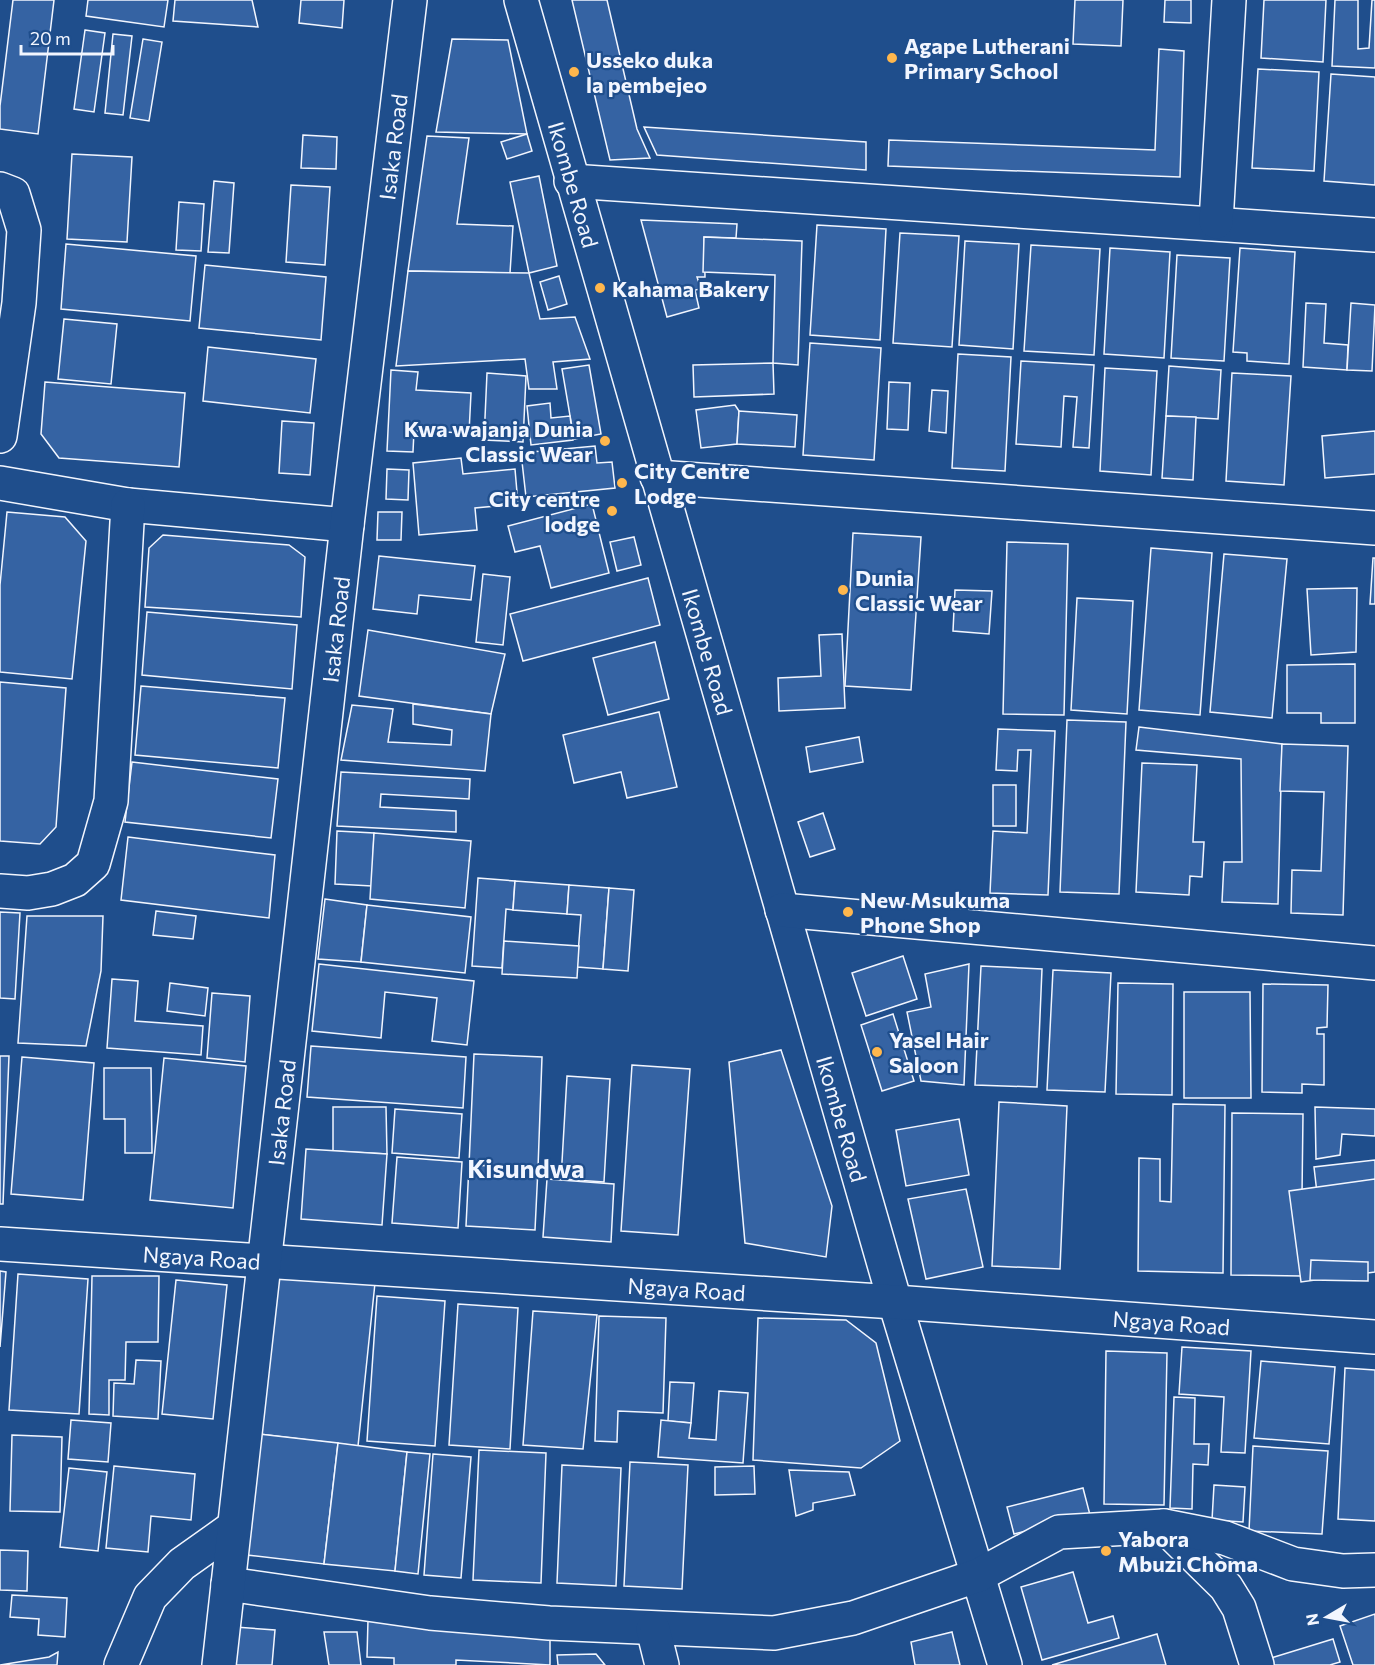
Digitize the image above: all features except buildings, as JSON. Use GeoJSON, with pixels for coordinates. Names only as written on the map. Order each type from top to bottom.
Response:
{"type":"FeatureCollection","features":[{"type":"Feature","properties":{"kind":"street","name":"Isaka Road"},"geometry":{"type":"LineString","coordinates":[[219,1665],[346,525],[410,0]]}},
{"type":"Feature","properties":{"kind":"street","name":"Ikombe Road"},"geometry":{"type":"LineString","coordinates":[[522,0],[895,1302],[1005,1665]]}},
{"type":"Feature","properties":{"kind":"street"},"geometry":{"type":"LineString","coordinates":[[1216,222],[1229,0]]}},
{"type":"Feature","properties":{"kind":"street"},"geometry":{"type":"LineString","coordinates":[[572,181],[1216,222],[1375,235]]}},
{"type":"Feature","properties":{"kind":"street"},"geometry":{"type":"LineString","coordinates":[[0,189],[13,194],[24,230],[19,303],[0,436]]}},
{"type":"Feature","properties":{"kind":"street"},"geometry":{"type":"LineString","coordinates":[[657,477],[1375,528]]}},
{"type":"Feature","properties":{"kind":"street"},"geometry":{"type":"LineString","coordinates":[[0,483],[128,505],[346,525]]}},
{"type":"Feature","properties":{"kind":"street"},"geometry":{"type":"LineString","coordinates":[[0,891],[28,893],[52,890],[75,880],[93,864],[111,801],[128,505]]}},
{"type":"Feature","properties":{"kind":"street"},"geometry":{"type":"LineString","coordinates":[[782,910],[1375,963]]}},
{"type":"Feature","properties":{"kind":"street","name":"Ngaya Road"},"geometry":{"type":"LineString","coordinates":[[0,1244],[895,1302],[1375,1337]]}},
{"type":"Feature","properties":{"kind":"street"},"geometry":{"type":"LineString","coordinates":[[1164,1526],[1226,1587],[1239,1608],[1257,1665]]}},
{"type":"Feature","properties":{"kind":"street"},"geometry":{"type":"LineString","coordinates":[[228,1584],[430,1612],[549,1623],[774,1633],[853,1618],[979,1575],[1059,1532],[1164,1526],[1225,1538],[1293,1564],[1343,1572],[1375,1570]]}},
{"type":"Feature","properties":{"kind":"street"},"geometry":{"type":"LineString","coordinates":[[121,1665],[150,1597],[182,1564],[234,1527]]}},
{"type":"Feature","properties":{"kind":"street"},"geometry":{"type":"LineString","coordinates":[[653,1629],[662,1665]]}},
{"type":"Feature","properties":{"kind":"place","name":"Agape Lutherani Primary School"},"geometry":{"type":"Point","coordinates":[892,58]}},
{"type":"Feature","properties":{"kind":"place","name":"Usseko duka la pembejeo"},"geometry":{"type":"Point","coordinates":[574,72]}},
{"type":"Feature","properties":{"kind":"place","name":"Kahama Bakery"},"geometry":{"type":"Point","coordinates":[600,288]}},
{"type":"Feature","properties":{"kind":"place","name":"Kwa wajanja Dunia Classic Wear"},"geometry":{"type":"Point","coordinates":[605,441]}},
{"type":"Feature","properties":{"kind":"place","name":"City Centre Lodge"},"geometry":{"type":"Point","coordinates":[622,483]}},
{"type":"Feature","properties":{"kind":"place","name":"City centre lodge"},"geometry":{"type":"Point","coordinates":[612,511]}},
{"type":"Feature","properties":{"kind":"place","name":"Dunia Classic Wear"},"geometry":{"type":"Point","coordinates":[843,590]}},
{"type":"Feature","properties":{"kind":"place","name":"New Msukuma Phone Shop"},"geometry":{"type":"Point","coordinates":[848,912]}},
{"type":"Feature","properties":{"kind":"place","name":"Yasel Hair Saloon"},"geometry":{"type":"Point","coordinates":[877,1052]}},
{"type":"Feature","properties":{"kind":"place","name":"Yabora Mbuzi Choma"},"geometry":{"type":"Point","coordinates":[1106,1551]}},
{"type":"Feature","properties":{"kind":"district","name":"Kisundwa"},"geometry":{"type":"Point","coordinates":[526,1167]}}]}
